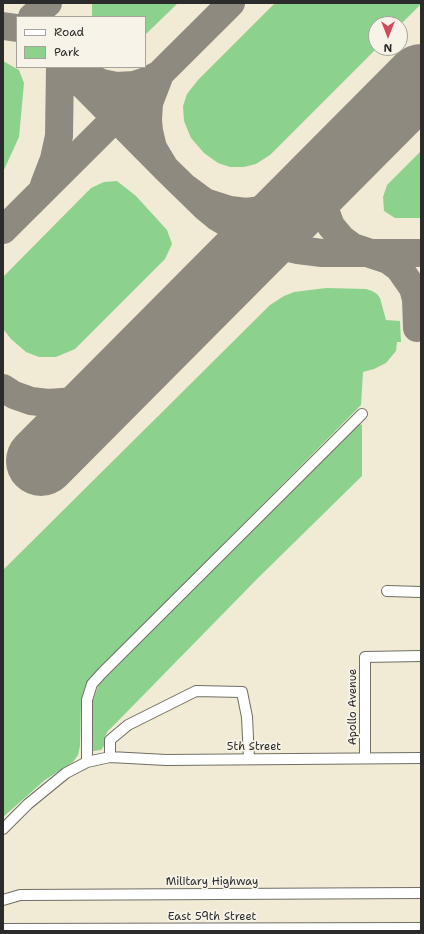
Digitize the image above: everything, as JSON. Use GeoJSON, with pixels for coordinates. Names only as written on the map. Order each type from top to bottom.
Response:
{"type":"FeatureCollection","features":[{"type":"Feature","properties":{"kind":"street"},"geometry":{"type":"LineString","coordinates":[[87,762],[87,700],[92,684],[362,414]]}},
{"type":"Feature","properties":{"kind":"street"},"geometry":{"type":"LineString","coordinates":[[387,591],[421,592]]}},
{"type":"Feature","properties":{"kind":"street","name":"Apollo Avenue"},"geometry":{"type":"LineString","coordinates":[[365,758],[365,657],[421,656]]}},
{"type":"Feature","properties":{"kind":"street"},"geometry":{"type":"LineString","coordinates":[[110,757],[110,740],[128,725],[196,692],[242,692],[247,717],[249,759]]}},
{"type":"Feature","properties":{"kind":"street","name":"5th Street"},"geometry":{"type":"LineString","coordinates":[[3,829],[28,804],[66,773],[87,762],[110,757],[166,760],[421,758]]}},
{"type":"Feature","properties":{"kind":"street","name":"Military Highway"},"geometry":{"type":"LineString","coordinates":[[3,900],[20,895],[421,893]]}},
{"type":"Feature","properties":{"kind":"street","name":"East 59th Street"},"geometry":{"type":"LineString","coordinates":[[3,929],[356,930],[421,928]]}},
{"type":"Feature","properties":{"kind":"green space"},"geometry":{"type":"Polygon","coordinates":[[[92,3],[178,3],[146,34],[146,16],[92,16],[92,3]]]}},
{"type":"Feature","properties":{"kind":"green space"},"geometry":{"type":"Polygon","coordinates":[[[275,3],[421,4],[408,17],[368,16],[369,56],[270,155],[256,164],[244,167],[230,167],[218,163],[204,153],[191,138],[184,121],[183,106],[187,94],[198,80],[275,3]]]}},
{"type":"Feature","properties":{"kind":"green space"},"geometry":{"type":"Polygon","coordinates":[[[3,61],[19,70],[24,83],[19,137],[3,172],[3,61]]]}},
{"type":"Feature","properties":{"kind":"green space"},"geometry":{"type":"Polygon","coordinates":[[[421,151],[421,218],[395,218],[384,211],[383,197],[387,185],[421,151]]]}},
{"type":"Feature","properties":{"kind":"green space"},"geometry":{"type":"Polygon","coordinates":[[[117,181],[136,196],[167,230],[172,244],[165,259],[75,349],[56,357],[39,357],[26,352],[11,339],[3,329],[3,277],[91,188],[104,182],[117,181]]]}},
{"type":"Feature","properties":{"kind":"green space"},"geometry":{"type":"Polygon","coordinates":[[[326,288],[366,289],[377,294],[380,298],[386,320],[400,321],[401,342],[397,342],[396,351],[386,363],[374,369],[363,372],[361,405],[89,680],[85,687],[81,701],[80,746],[78,755],[73,762],[45,780],[3,817],[3,570],[270,305],[284,296],[294,292],[326,288]]]}},
{"type":"Feature","properties":{"kind":"green space"},"geometry":{"type":"Polygon","coordinates":[[[357,424],[362,425],[362,476],[258,578],[107,732],[104,739],[104,746],[101,750],[91,750],[91,706],[99,684],[357,424]]]}},
{"type":"Feature","properties":{"kind":"taxiway"},"geometry":{"type":"LineString","coordinates":[[33,16],[48,3]]}},
{"type":"Feature","properties":{"kind":"taxiway"},"geometry":{"type":"LineString","coordinates":[[3,230],[231,3]]}},
{"type":"Feature","properties":{"kind":"taxiway"},"geometry":{"type":"LineString","coordinates":[[3,26],[16,28]]}},
{"type":"Feature","properties":{"kind":"taxiway"},"geometry":{"type":"LineString","coordinates":[[44,185],[54,159],[59,136],[60,68]]}},
{"type":"Feature","properties":{"kind":"taxiway"},"geometry":{"type":"LineString","coordinates":[[66,68],[165,168],[153,148],[148,120],[149,103],[159,77]]}},
{"type":"Feature","properties":{"kind":"taxiway"},"geometry":{"type":"LineString","coordinates":[[78,68],[91,78],[102,83],[116,86],[134,85],[156,76]]}},
{"type":"Feature","properties":{"kind":"taxiway"},"geometry":{"type":"LineString","coordinates":[[186,188],[205,202],[230,210],[246,212],[270,209],[287,203],[305,192],[352,149],[329,179],[325,193],[325,210],[331,226],[342,239],[353,247],[371,253]]}},
{"type":"Feature","properties":{"kind":"taxiway"},"geometry":{"type":"LineString","coordinates":[[165,168],[217,217],[249,236],[272,244],[298,250],[322,253],[421,253]]}},
{"type":"Feature","properties":{"kind":"taxiway"},"geometry":{"type":"LineString","coordinates":[[370,254],[388,260],[399,268],[413,288],[416,299],[417,328]]}},
{"type":"Feature","properties":{"kind":"taxiway"},"geometry":{"type":"LineString","coordinates":[[3,388],[14,395],[31,401],[48,403],[76,401],[92,396],[108,388],[132,369]]}},
{"type":"Feature","properties":{"kind":"runway"},"geometry":{"type":"LineString","coordinates":[[41,461],[421,79]]}}]}
